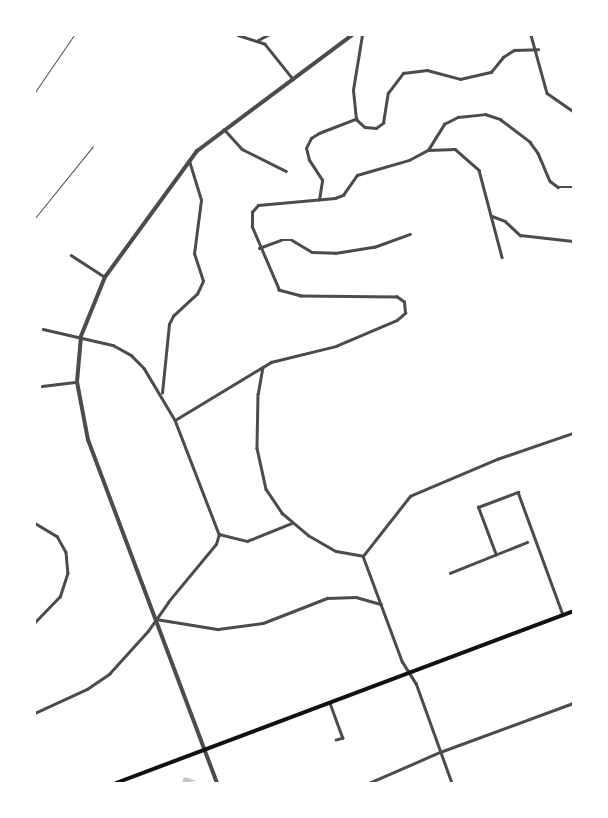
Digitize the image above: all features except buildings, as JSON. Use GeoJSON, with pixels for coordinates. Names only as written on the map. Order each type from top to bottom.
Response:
{"type":"FeatureCollection","features":[{"type":"Feature","properties":{"kind":"main road"},"geometry":{"type":"LineString","coordinates":[[116,783],[573,611]]}},
{"type":"Feature","properties":{"kind":"street"},"geometry":{"type":"LineString","coordinates":[[238,35],[258,40],[273,53],[293,79]]}},
{"type":"Feature","properties":{"kind":"street"},"geometry":{"type":"LineString","coordinates":[[258,40],[268,35]]}},
{"type":"Feature","properties":{"kind":"street"},"geometry":{"type":"LineString","coordinates":[[217,783],[88,440],[77,382],[82,336],[105,277],[188,160],[212,138],[352,35]]}},
{"type":"Feature","properties":{"kind":"street"},"geometry":{"type":"LineString","coordinates":[[362,35],[354,90],[356,120],[365,128],[376,128],[382,123],[388,93],[403,73],[427,70],[460,79],[490,72],[508,53],[538,49]]}},
{"type":"Feature","properties":{"kind":"street"},"geometry":{"type":"LineString","coordinates":[[531,35],[538,49],[547,93],[573,111]]}},
{"type":"Feature","properties":{"kind":"street"},"geometry":{"type":"LineString","coordinates":[[428,150],[444,124],[458,117],[485,114],[500,119],[530,142],[554,184],[558,187],[573,188]]}},
{"type":"Feature","properties":{"kind":"street"},"geometry":{"type":"LineString","coordinates":[[318,200],[322,180],[308,160],[308,143],[320,133],[356,120]]}},
{"type":"Feature","properties":{"kind":"street"},"geometry":{"type":"LineString","coordinates":[[224,130],[242,149],[286,171]]}},
{"type":"Feature","properties":{"kind":"street"},"geometry":{"type":"LineString","coordinates":[[175,420],[263,367],[289,356],[336,346],[397,320],[405,312],[404,302],[397,297],[290,296],[279,290],[250,220],[258,205],[318,200],[343,195],[357,175],[409,160],[428,150],[456,149],[467,157],[479,170],[502,257]]}},
{"type":"Feature","properties":{"kind":"street"},"geometry":{"type":"LineString","coordinates":[[162,393],[169,324],[197,294],[203,281],[194,254],[200,190],[188,160]]}},
{"type":"Feature","properties":{"kind":"street"},"geometry":{"type":"LineString","coordinates":[[492,216],[505,221],[520,235],[573,241]]}},
{"type":"Feature","properties":{"kind":"street"},"geometry":{"type":"LineString","coordinates":[[260,248],[282,240],[292,240],[312,252],[335,253],[374,247],[410,234]]}},
{"type":"Feature","properties":{"kind":"street"},"geometry":{"type":"LineString","coordinates":[[71,255],[105,277]]}},
{"type":"Feature","properties":{"kind":"street"},"geometry":{"type":"LineString","coordinates":[[35,713],[87,689],[109,674],[216,544],[219,534],[175,420],[162,393],[131,355],[113,345],[82,336],[43,329]]}},
{"type":"Feature","properties":{"kind":"street"},"geometry":{"type":"LineString","coordinates":[[263,367],[256,427],[259,465],[266,489],[292,523],[324,546],[363,556]]}},
{"type":"Feature","properties":{"kind":"street"},"geometry":{"type":"LineString","coordinates":[[42,386],[77,382]]}},
{"type":"Feature","properties":{"kind":"street"},"geometry":{"type":"LineString","coordinates":[[363,556],[410,496],[497,460],[573,433]]}},
{"type":"Feature","properties":{"kind":"street"},"geometry":{"type":"LineString","coordinates":[[496,554],[478,507],[518,492],[563,615]]}},
{"type":"Feature","properties":{"kind":"street"},"geometry":{"type":"LineString","coordinates":[[35,523],[57,536],[66,552],[68,573],[60,597],[35,623]]}},
{"type":"Feature","properties":{"kind":"street"},"geometry":{"type":"LineString","coordinates":[[219,534],[247,541],[292,523]]}},
{"type":"Feature","properties":{"kind":"street"},"geometry":{"type":"LineString","coordinates":[[450,573],[528,542]]}},
{"type":"Feature","properties":{"kind":"street"},"geometry":{"type":"LineString","coordinates":[[363,556],[381,604],[416,683],[452,783]]}},
{"type":"Feature","properties":{"kind":"street"},"geometry":{"type":"LineString","coordinates":[[156,619],[218,628],[263,623],[327,598],[356,597],[381,604]]}},
{"type":"Feature","properties":{"kind":"street"},"geometry":{"type":"LineString","coordinates":[[330,702],[343,738],[336,740]]}},
{"type":"Feature","properties":{"kind":"street"},"geometry":{"type":"LineString","coordinates":[[369,783],[440,752],[573,703]]}},
{"type":"Feature","properties":{"kind":"lane"},"geometry":{"type":"LineString","coordinates":[[35,92],[74,35]]}},
{"type":"Feature","properties":{"kind":"lane"},"geometry":{"type":"LineString","coordinates":[[35,218],[93,146]]}}]}
